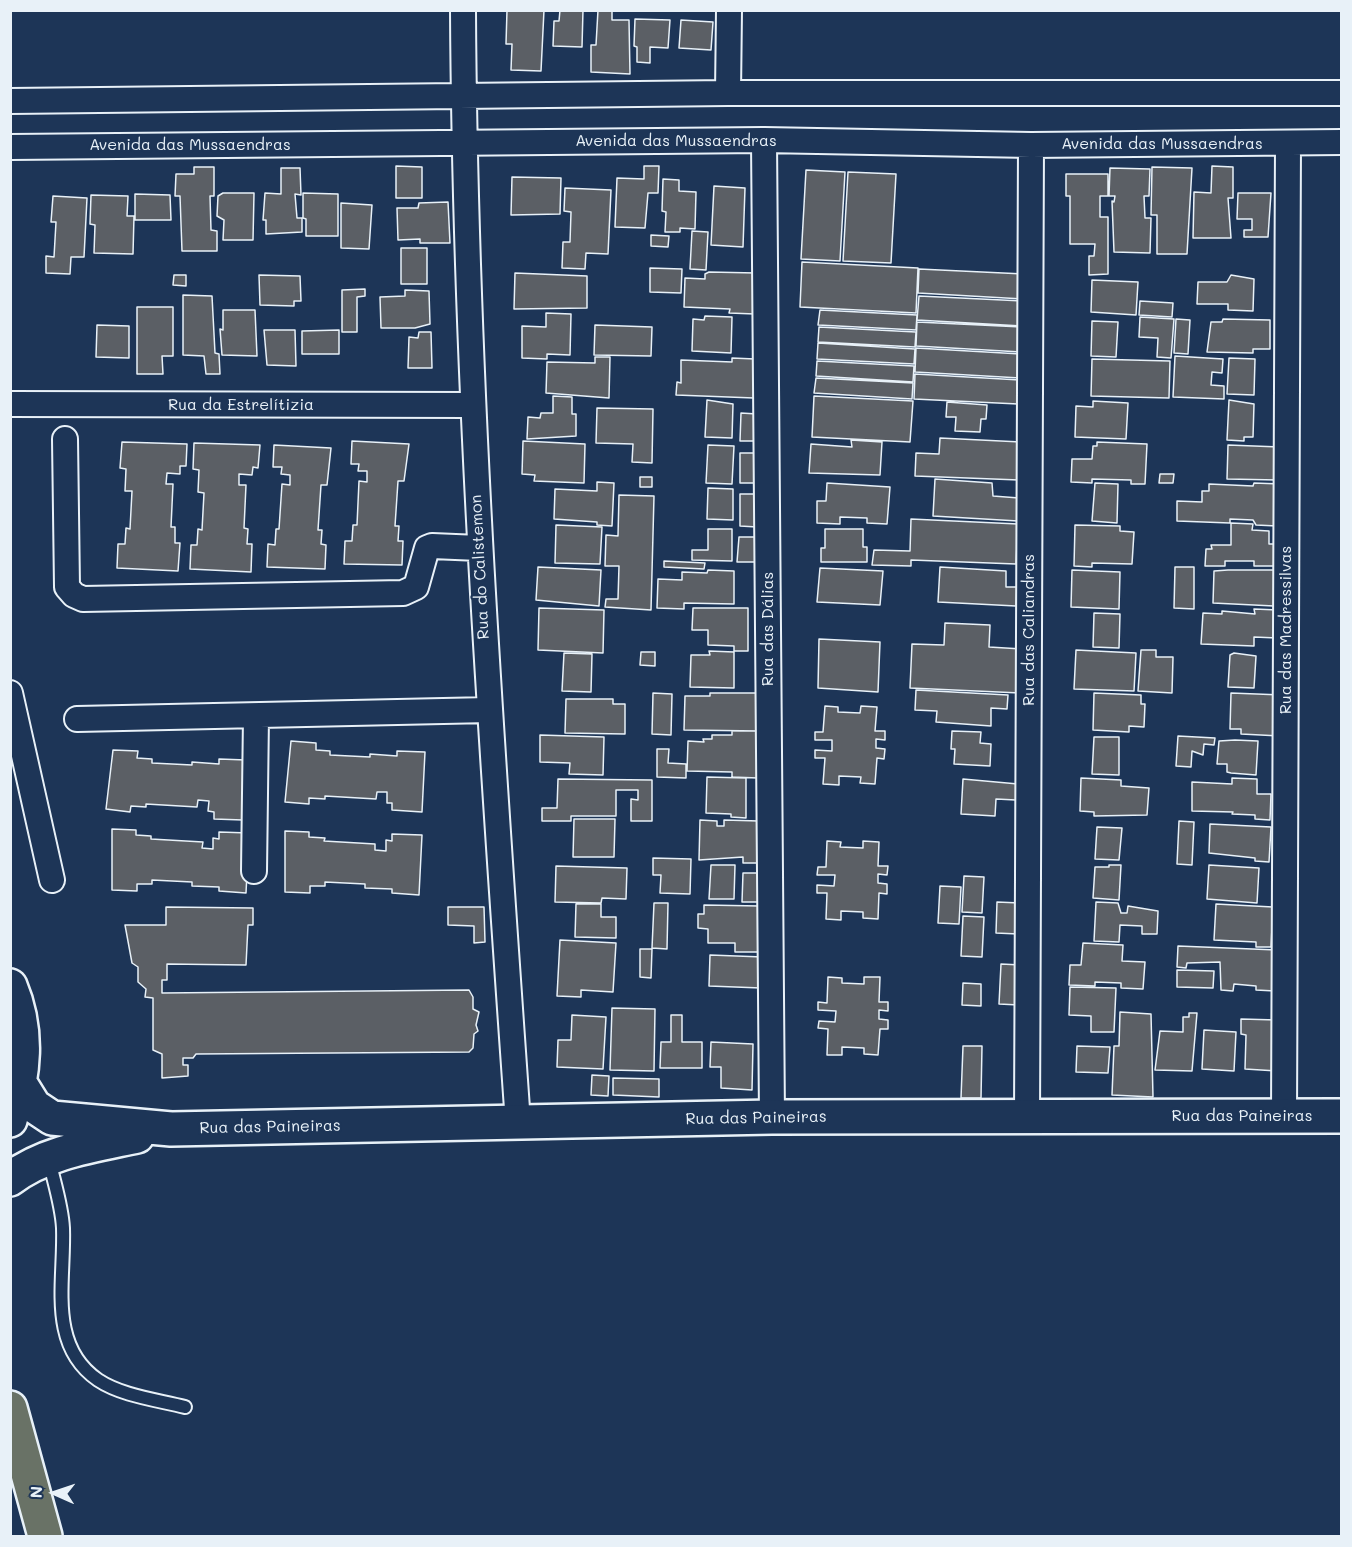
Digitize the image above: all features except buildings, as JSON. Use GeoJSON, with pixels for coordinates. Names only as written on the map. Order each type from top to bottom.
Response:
{"type":"FeatureCollection","features":[{"type":"Feature","properties":{"kind":"main road"},"geometry":{"type":"LineString","coordinates":[[10,1408],[45,1536]]}},
{"type":"Feature","properties":{"kind":"street","name":"Rua do Calistemon"},"geometry":{"type":"LineString","coordinates":[[463,10],[471,405],[489,710],[518,1123]]}},
{"type":"Feature","properties":{"kind":"street"},"geometry":{"type":"LineString","coordinates":[[728,93],[729,10]]}},
{"type":"Feature","properties":{"kind":"street"},"geometry":{"type":"LineString","coordinates":[[10,101],[728,93],[1341,93]]}},
{"type":"Feature","properties":{"kind":"street","name":"Avenida das Mussaendras"},"geometry":{"type":"LineString","coordinates":[[10,147],[764,140],[1030,145],[1341,142]]}},
{"type":"Feature","properties":{"kind":"street","name":"Rua das Dálias"},"geometry":{"type":"LineString","coordinates":[[764,140],[772,1117]]}},
{"type":"Feature","properties":{"kind":"street","name":"Rua das Madressilvas"},"geometry":{"type":"LineString","coordinates":[[1284,1116],[1288,143]]}},
{"type":"Feature","properties":{"kind":"street","name":"Rua das Caliandras"},"geometry":{"type":"LineString","coordinates":[[1027,1116],[1030,145]]}},
{"type":"Feature","properties":{"kind":"street","name":"Rua da Estrelítizia"},"geometry":{"type":"LineString","coordinates":[[10,404],[471,405]]}},
{"type":"Feature","properties":{"kind":"street"},"geometry":{"type":"LineString","coordinates":[[65,439],[67,587],[74,595],[83,599],[403,593],[416,587],[427,549],[432,546],[479,548]]}},
{"type":"Feature","properties":{"kind":"street"},"geometry":{"type":"LineString","coordinates":[[10,693],[52,880]]}},
{"type":"Feature","properties":{"kind":"street"},"geometry":{"type":"LineString","coordinates":[[77,719],[489,710]]}},
{"type":"Feature","properties":{"kind":"street"},"geometry":{"type":"LineString","coordinates":[[254,871],[256,716]]}},
{"type":"Feature","properties":{"kind":"street"},"geometry":{"type":"LineString","coordinates":[[10,986],[18,1005],[24,1058],[21,1085],[10,1120]]}},
{"type":"Feature","properties":{"kind":"street","name":"Rua das Paineiras"},"geometry":{"type":"LineString","coordinates":[[21,1085],[34,1106],[52,1118],[171,1129],[772,1117],[1341,1116]]}},
{"type":"Feature","properties":{"kind":"street","name":"Rua das Paineiras"},"geometry":{"type":"LineString","coordinates":[[10,1179],[23,1169],[49,1159],[171,1129]]}},
{"type":"Feature","properties":{"kind":"lane"},"geometry":{"type":"LineString","coordinates":[[49,1159],[63,1225],[63,1328],[69,1350],[84,1369],[99,1381],[120,1390],[185,1407]]}}]}
